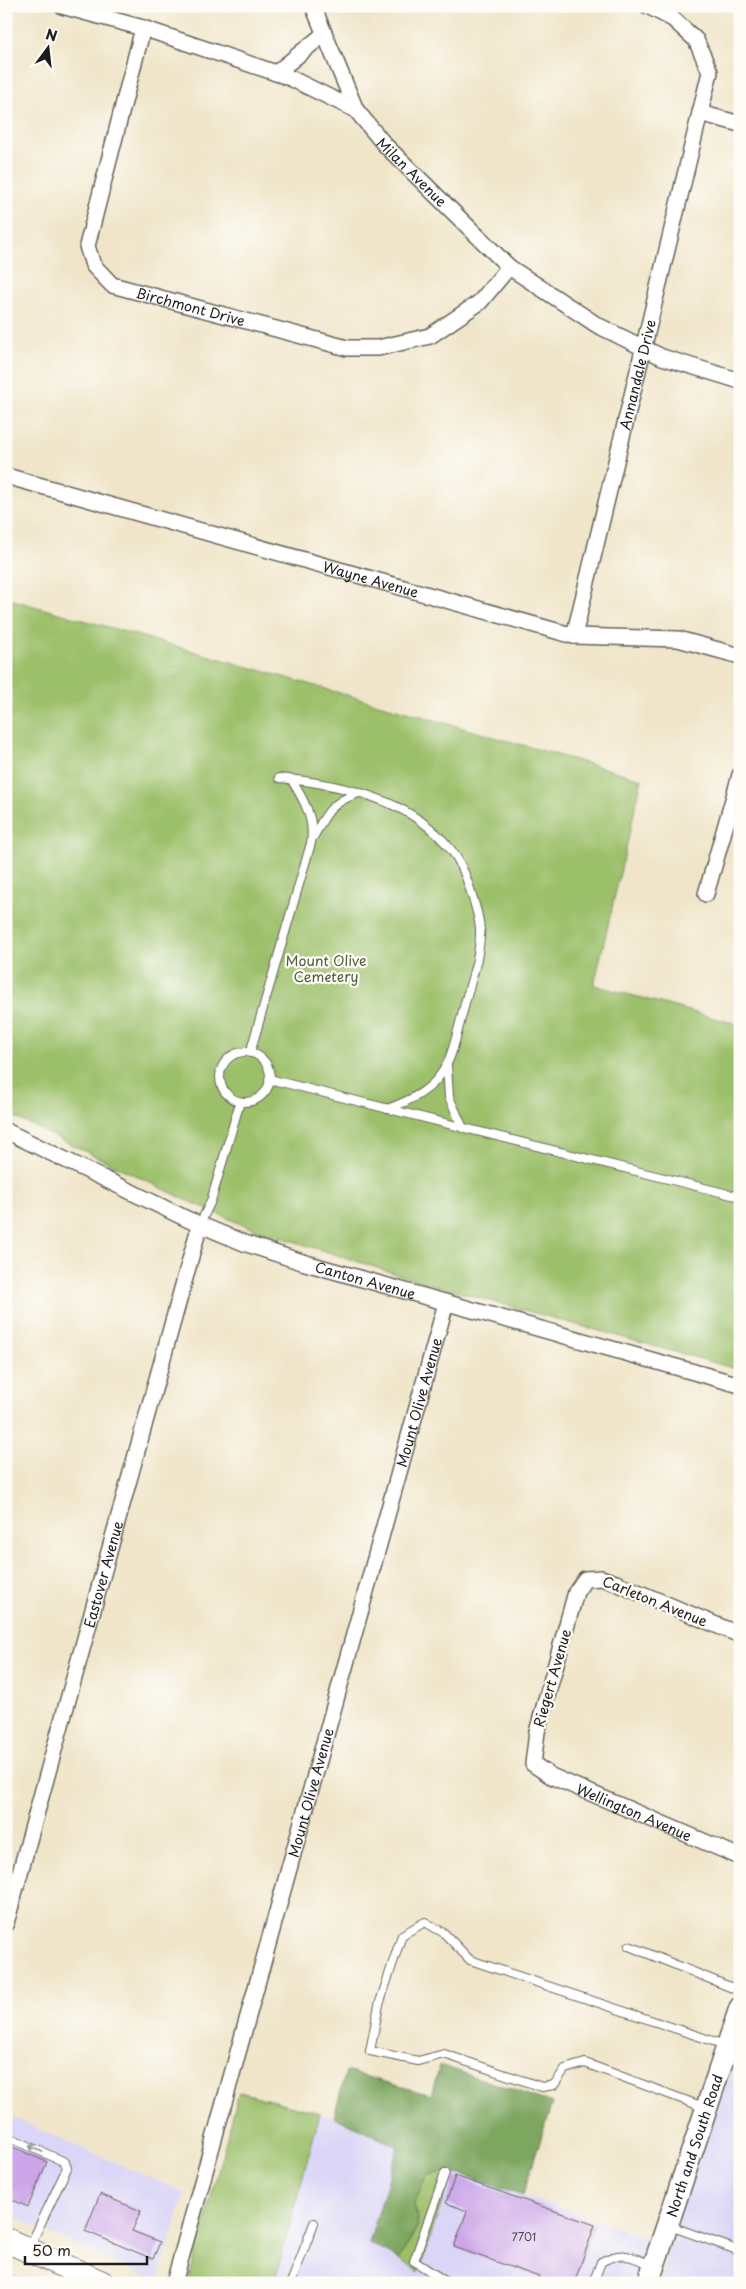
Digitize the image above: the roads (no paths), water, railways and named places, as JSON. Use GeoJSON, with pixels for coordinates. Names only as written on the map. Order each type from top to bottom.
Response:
{"type":"FeatureCollection","features":[{"type":"Feature","properties":{"kind":"main road"},"geometry":{"type":"LineString","coordinates":[[6,2240],[102,2283]]}},
{"type":"Feature","properties":{"kind":"street","name":"Milan Avenue"},"geometry":{"type":"LineString","coordinates":[[62,6],[143,28],[276,73],[356,110],[384,144],[509,267],[597,325],[644,346],[662,357],[740,381]]}},
{"type":"Feature","properties":{"kind":"street"},"geometry":{"type":"LineString","coordinates":[[313,6],[356,110]]}},
{"type":"Feature","properties":{"kind":"street","name":"Annandale Drive"},"geometry":{"type":"LineString","coordinates":[[574,636],[710,72],[696,40],[673,19],[648,6]]}},
{"type":"Feature","properties":{"kind":"street","name":"Birchmont Drive"},"geometry":{"type":"LineString","coordinates":[[143,28],[87,246],[94,265],[112,285],[346,348],[378,348],[430,336],[480,302],[509,267]]}},
{"type":"Feature","properties":{"kind":"street"},"geometry":{"type":"LineString","coordinates":[[276,73],[324,34]]}},
{"type":"Feature","properties":{"kind":"street"},"geometry":{"type":"LineString","coordinates":[[700,113],[740,124]]}},
{"type":"Feature","properties":{"kind":"street","name":"Wayne Avenue"},"geometry":{"type":"LineString","coordinates":[[6,476],[574,636],[678,639],[740,656]]}},
{"type":"Feature","properties":{"kind":"street"},"geometry":{"type":"LineString","coordinates":[[706,894],[740,775]]}},
{"type":"Feature","properties":{"kind":"street","name":"Canton Avenue"},"geometry":{"type":"LineString","coordinates":[[6,1131],[200,1224],[244,1243],[446,1304],[740,1385]]}},
{"type":"Feature","properties":{"kind":"street","name":"Eastover Avenue"},"geometry":{"type":"LineString","coordinates":[[6,1924],[200,1224]]}},
{"type":"Feature","properties":{"kind":"street","name":"Mount Olive Avenue"},"geometry":{"type":"LineString","coordinates":[[174,2283],[446,1304]]}},
{"type":"Feature","properties":{"kind":"street","name":"Carleton Avenue"},"geometry":{"type":"LineString","coordinates":[[576,1592],[585,1579],[601,1578],[740,1636]]}},
{"type":"Feature","properties":{"kind":"street","name":"Riegert Avenue"},"geometry":{"type":"LineString","coordinates":[[533,1764],[537,1732],[576,1592]]}},
{"type":"Feature","properties":{"kind":"street","name":"Wellington Avenue"},"geometry":{"type":"LineString","coordinates":[[533,1764],[551,1776],[740,1857]]}},
{"type":"Feature","properties":{"kind":"street","name":"North and South Road"},"geometry":{"type":"LineString","coordinates":[[650,2274],[706,2108],[733,2048],[740,2008]]}},
{"type":"Feature","properties":{"kind":"lane"},"geometry":{"type":"LineString","coordinates":[[278,778],[360,793],[393,805],[414,816],[453,851],[464,872],[477,910],[480,931],[477,954],[453,1050],[446,1066],[437,1081],[419,1096],[388,1109]]}},
{"type":"Feature","properties":{"kind":"lane"},"geometry":{"type":"LineString","coordinates":[[250,1053],[311,843],[313,828],[310,815],[291,780]]}},
{"type":"Feature","properties":{"kind":"lane"},"geometry":{"type":"LineString","coordinates":[[311,843],[330,808],[341,799],[360,793]]}},
{"type":"Feature","properties":{"kind":"lane"},"geometry":{"type":"LineString","coordinates":[[250,1053],[264,1063],[270,1079],[263,1094],[256,1100],[240,1102],[225,1093],[220,1079],[220,1071],[229,1058],[235,1054],[250,1053]]}},
{"type":"Feature","properties":{"kind":"lane"},"geometry":{"type":"LineString","coordinates":[[446,1066],[449,1097],[463,1128]]}},
{"type":"Feature","properties":{"kind":"lane"},"geometry":{"type":"LineString","coordinates":[[270,1079],[740,1197]]}},
{"type":"Feature","properties":{"kind":"lane"},"geometry":{"type":"LineString","coordinates":[[200,1224],[211,1201],[240,1102]]}},
{"type":"Feature","properties":{"kind":"lane"},"geometry":{"type":"LineString","coordinates":[[706,2108],[585,2064],[565,2069],[554,2085],[542,2087],[444,2054],[418,2061],[370,2051],[379,2006],[402,1935],[425,1922],[444,1933],[470,1960],[733,2048]]}},
{"type":"Feature","properties":{"kind":"lane"},"geometry":{"type":"LineString","coordinates":[[629,1946],[740,1991]]}},
{"type":"Feature","properties":{"kind":"lane"},"geometry":{"type":"LineString","coordinates":[[6,2136],[65,2162],[66,2168],[28,2250]]}},
{"type":"Feature","properties":{"kind":"lane"},"geometry":{"type":"LineString","coordinates":[[445,2173],[414,2261],[448,2283]]}},
{"type":"Feature","properties":{"kind":"lane"},"geometry":{"type":"LineString","coordinates":[[291,2283],[314,2223]]}},
{"type":"Feature","properties":{"kind":"lane"},"geometry":{"type":"LineString","coordinates":[[666,2224],[740,2251]]}},
{"type":"Feature","properties":{"kind":"lane"},"geometry":{"type":"LineString","coordinates":[[593,2283],[601,2262],[616,2254],[631,2257],[650,2274]]}},
{"type":"Feature","properties":{"kind":"park label","name":"Mount Olive Cemetery"},"geometry":{"type":"Point","coordinates":[326,968]}}]}
